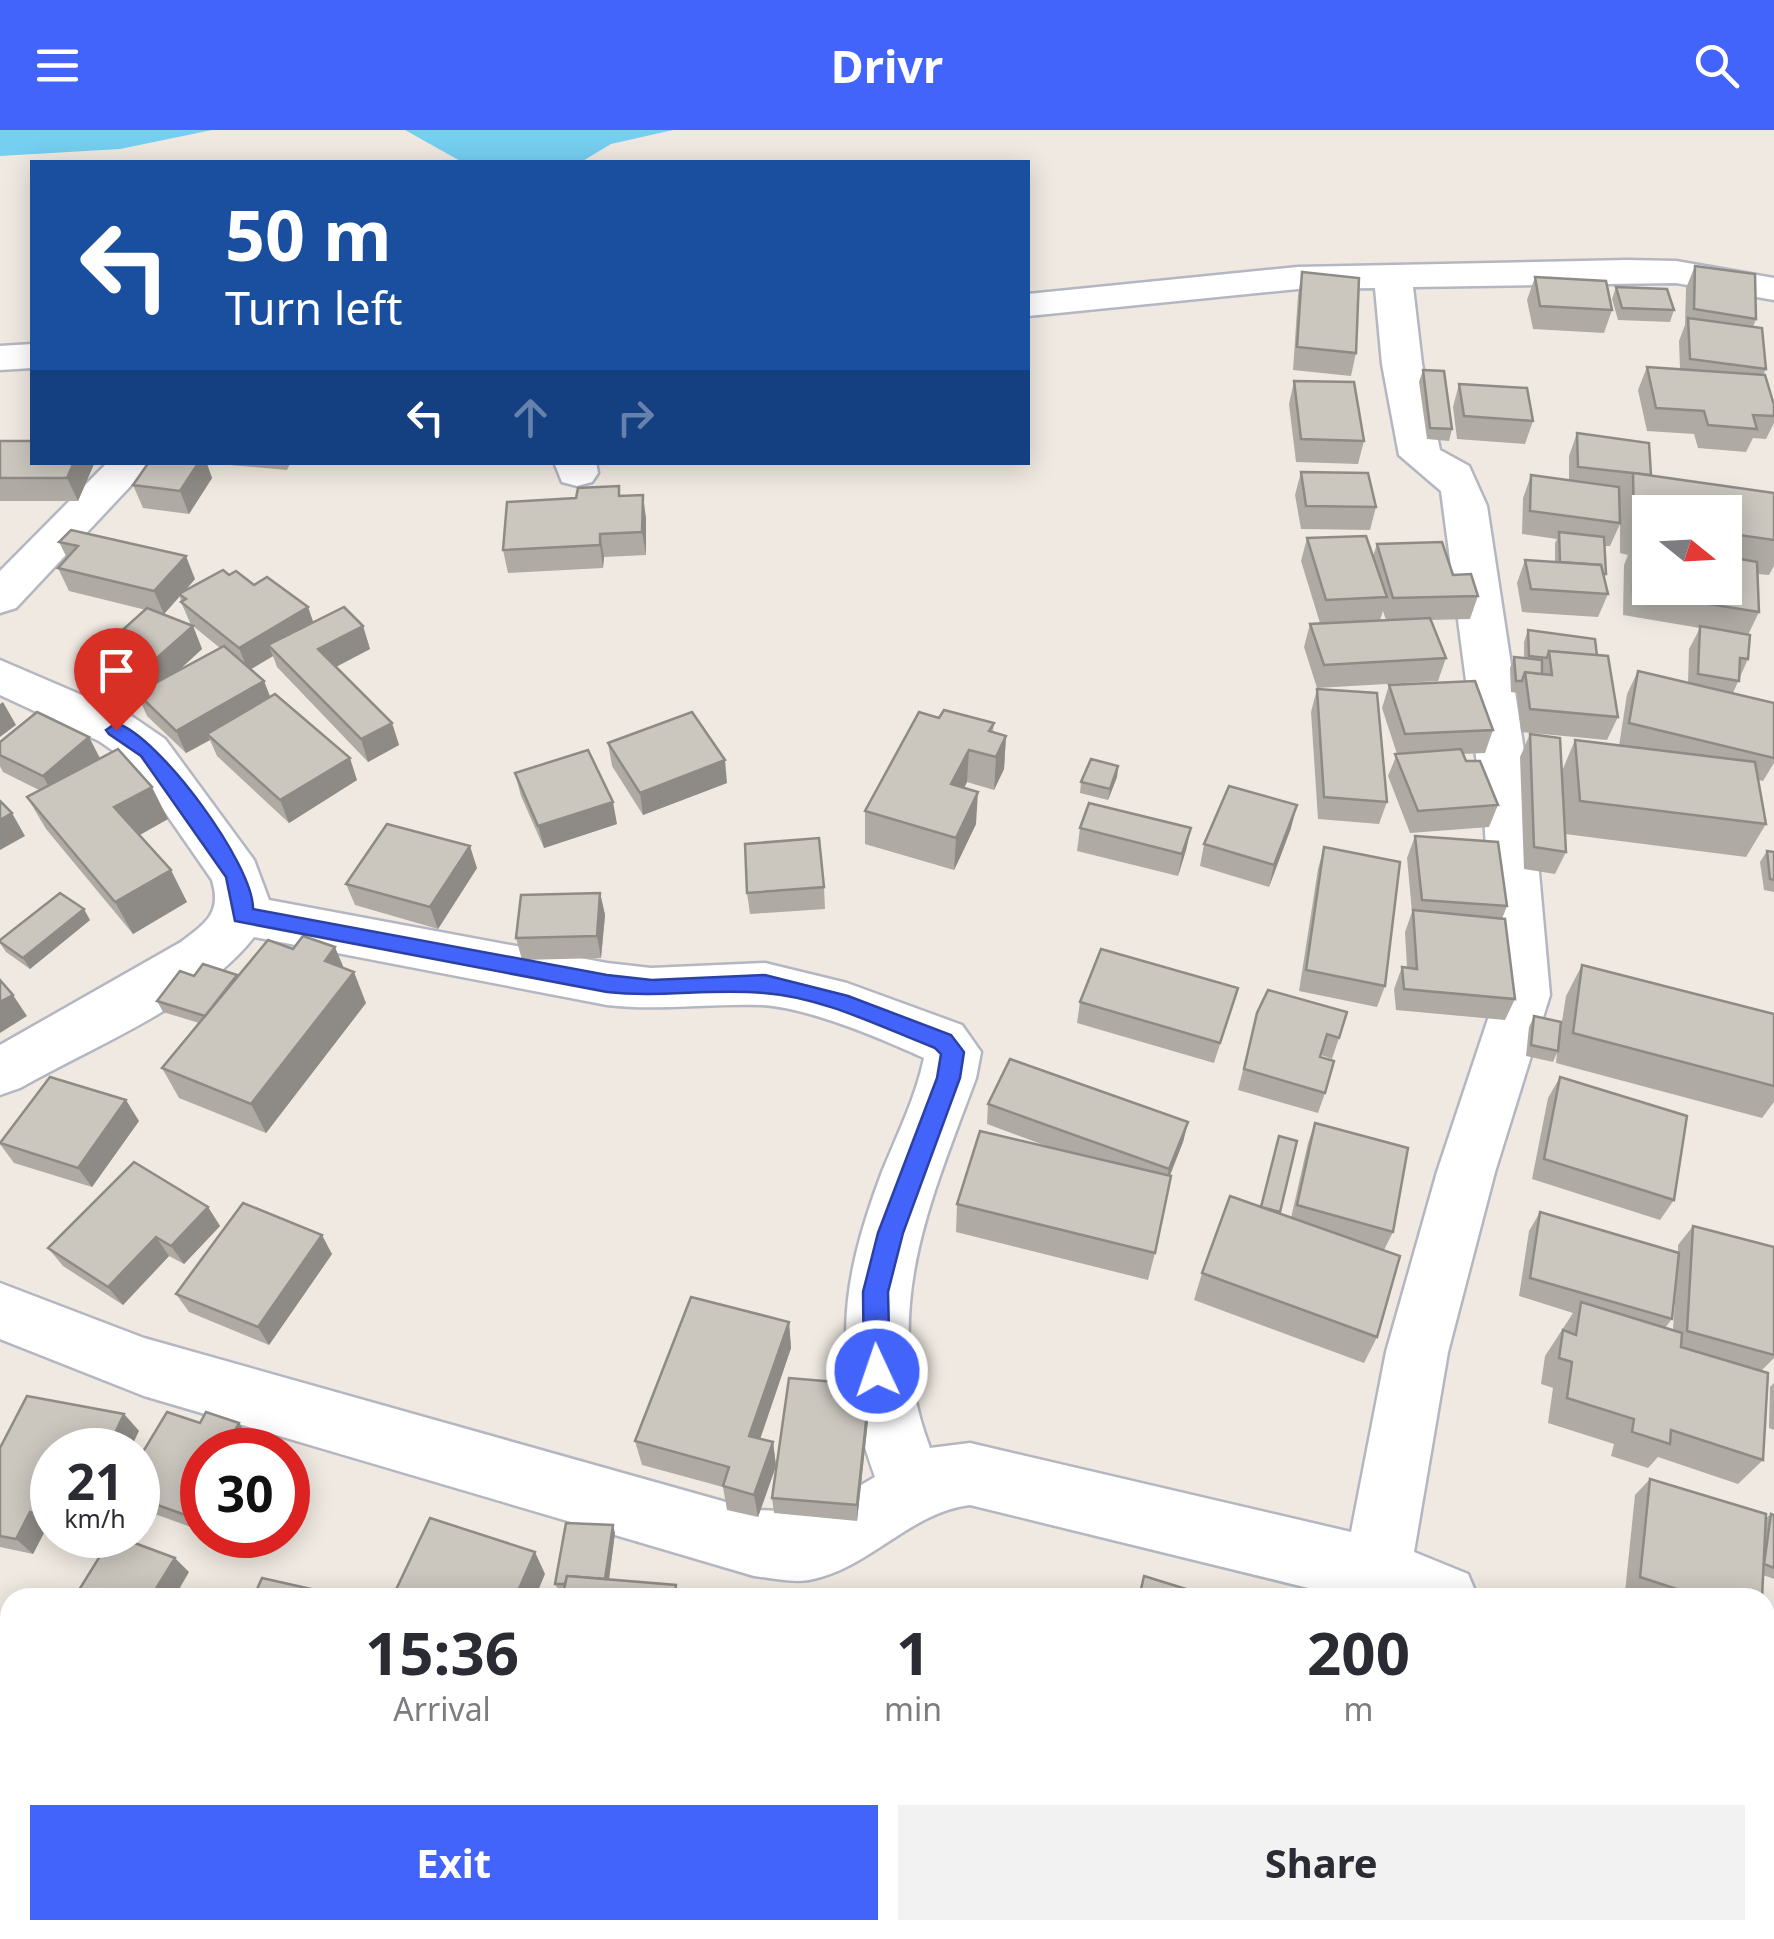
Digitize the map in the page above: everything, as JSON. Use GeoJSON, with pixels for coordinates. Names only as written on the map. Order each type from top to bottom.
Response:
{"type":"FeatureCollection","features":[{"type":"Feature","properties":{"kind":"street"},"geometry":{"type":"LineString","coordinates":[[1030,306],[1298,278],[1676,272],[1774,289]]}},
{"type":"Feature","properties":{"kind":"street"},"geometry":{"type":"LineString","coordinates":[[1377,1571],[1417,1352],[1466,1172],[1523,995],[1509,817],[1466,506],[1460,480],[1420,455],[1402,364],[1393,276]]}},
{"type":"Feature","properties":{"kind":"street"},"geometry":{"type":"LineString","coordinates":[[0,358],[30,356]]}},
{"type":"Feature","properties":{"kind":"street"},"geometry":{"type":"LineString","coordinates":[[0,598],[129,465]]}},
{"type":"Feature","properties":{"kind":"street"},"geometry":{"type":"LineString","coordinates":[[0,676],[116,730],[148,751],[236,874],[243,892],[242,915],[233,929],[188,965],[0,1072]]}},
{"type":"Feature","properties":{"kind":"street"},"geometry":{"type":"LineString","coordinates":[[242,915],[607,984],[652,988],[765,984],[848,1004],[943,1041],[953,1052],[948,1078],[890,1233],[875,1292],[874,1350],[880,1392],[912,1491]]}},
{"type":"Feature","properties":{"kind":"street"},"geometry":{"type":"LineString","coordinates":[[0,1311],[144,1368],[754,1543],[804,1548],[828,1542],[933,1478],[970,1474],[1377,1571],[1419,1588]]}},
{"type":"Feature","properties":{"kind":"water"},"geometry":{"type":"Polygon","coordinates":[[[0,130],[212,130],[120,149],[0,156],[0,130]]]}},
{"type":"Feature","properties":{"kind":"water"},"geometry":{"type":"Polygon","coordinates":[[[405,130],[673,130],[611,144],[584,160],[458,160],[405,130]]]}},
{"type":"Feature","properties":{"kind":"building"},"geometry":{"type":"Polygon","coordinates":[[[1695,266],[1755,274],[1756,319],[1694,309],[1695,266]]]}},
{"type":"Feature","properties":{"kind":"building"},"geometry":{"type":"Polygon","coordinates":[[[1302,272],[1359,278],[1356,353],[1297,347],[1302,272]]]}},
{"type":"Feature","properties":{"kind":"building"},"geometry":{"type":"Polygon","coordinates":[[[1535,277],[1606,281],[1612,310],[1540,306],[1535,277]]]}},
{"type":"Feature","properties":{"kind":"building"},"geometry":{"type":"Polygon","coordinates":[[[1616,287],[1667,289],[1674,310],[1622,308],[1616,287]]]}},
{"type":"Feature","properties":{"kind":"building"},"geometry":{"type":"Polygon","coordinates":[[[1688,318],[1762,328],[1766,369],[1690,359],[1688,318]]]}},
{"type":"Feature","properties":{"kind":"building"},"geometry":{"type":"Polygon","coordinates":[[[1647,367],[1765,375],[1774,416],[1753,415],[1757,429],[1708,425],[1704,411],[1656,408],[1647,367]]]}},
{"type":"Feature","properties":{"kind":"building"},"geometry":{"type":"Polygon","coordinates":[[[1423,370],[1444,371],[1452,429],[1430,428],[1423,370]]]}},
{"type":"Feature","properties":{"kind":"building"},"geometry":{"type":"Polygon","coordinates":[[[1294,381],[1354,382],[1364,441],[1301,439],[1294,381]]]}},
{"type":"Feature","properties":{"kind":"building"},"geometry":{"type":"Polygon","coordinates":[[[1459,384],[1527,388],[1533,421],[1464,416],[1459,384]]]}},
{"type":"Feature","properties":{"kind":"building"},"geometry":{"type":"Polygon","coordinates":[[[1577,433],[1649,443],[1651,475],[1578,467],[1577,433]]]}},
{"type":"Feature","properties":{"kind":"building"},"geometry":{"type":"Polygon","coordinates":[[[0,441],[30,441],[30,465],[73,465],[67,478],[0,478],[0,441]]]}},
{"type":"Feature","properties":{"kind":"building"},"geometry":{"type":"Polygon","coordinates":[[[147,465],[197,465],[180,491],[133,485],[147,465]]]}},
{"type":"Feature","properties":{"kind":"building"},"geometry":{"type":"Polygon","coordinates":[[[1301,472],[1368,473],[1376,507],[1306,506],[1301,472]]]}},
{"type":"Feature","properties":{"kind":"building"},"geometry":{"type":"Polygon","coordinates":[[[1633,473],[1774,493],[1774,540],[1742,535],[1742,495],[1633,495],[1633,473]]]}},
{"type":"Feature","properties":{"kind":"building"},"geometry":{"type":"Polygon","coordinates":[[[1531,475],[1619,487],[1620,523],[1530,511],[1531,475]]]}},
{"type":"Feature","properties":{"kind":"building"},"geometry":{"type":"Polygon","coordinates":[[[619,486],[619,496],[643,495],[642,532],[600,534],[600,545],[503,550],[507,502],[576,498],[578,488],[619,486]]]}},
{"type":"Feature","properties":{"kind":"building"},"geometry":{"type":"Polygon","coordinates":[[[71,530],[186,556],[154,591],[58,568],[78,546],[59,542],[71,530]]]}},
{"type":"Feature","properties":{"kind":"building"},"geometry":{"type":"Polygon","coordinates":[[[1559,532],[1604,537],[1606,574],[1601,565],[1560,562],[1559,532]]]}},
{"type":"Feature","properties":{"kind":"building"},"geometry":{"type":"Polygon","coordinates":[[[1366,536],[1387,597],[1326,600],[1307,538],[1366,536]]]}},
{"type":"Feature","properties":{"kind":"building"},"geometry":{"type":"Polygon","coordinates":[[[1442,542],[1453,575],[1471,574],[1478,596],[1393,598],[1377,544],[1442,542]]]}},
{"type":"Feature","properties":{"kind":"building"},"geometry":{"type":"Polygon","coordinates":[[[1742,559],[1757,562],[1759,612],[1715,605],[1742,605],[1742,559]]]}},
{"type":"Feature","properties":{"kind":"building"},"geometry":{"type":"Polygon","coordinates":[[[1525,560],[1601,565],[1608,594],[1531,589],[1525,560]]]}},
{"type":"Feature","properties":{"kind":"building"},"geometry":{"type":"Polygon","coordinates":[[[223,570],[229,575],[236,571],[254,585],[267,577],[308,607],[239,648],[181,602],[186,599],[179,594],[223,570]]]}},
{"type":"Feature","properties":{"kind":"building"},"geometry":{"type":"Polygon","coordinates":[[[344,607],[363,626],[318,649],[392,723],[361,739],[268,645],[344,607]]]}},
{"type":"Feature","properties":{"kind":"building"},"geometry":{"type":"Polygon","coordinates":[[[147,608],[193,626],[141,672],[96,654],[147,608]]]}},
{"type":"Feature","properties":{"kind":"building"},"geometry":{"type":"Polygon","coordinates":[[[1430,618],[1446,658],[1324,665],[1310,624],[1430,618]]]}},
{"type":"Feature","properties":{"kind":"building"},"geometry":{"type":"Polygon","coordinates":[[[1700,626],[1750,635],[1748,659],[1740,658],[1739,681],[1698,674],[1700,626]]]}},
{"type":"Feature","properties":{"kind":"building"},"geometry":{"type":"Polygon","coordinates":[[[1528,630],[1595,639],[1597,656],[1549,651],[1547,658],[1529,656],[1528,630]]]}},
{"type":"Feature","properties":{"kind":"building"},"geometry":{"type":"Polygon","coordinates":[[[224,646],[264,681],[176,731],[137,693],[224,646]]]}},
{"type":"Feature","properties":{"kind":"building"},"geometry":{"type":"Polygon","coordinates":[[[1549,651],[1608,656],[1618,717],[1530,709],[1525,672],[1552,675],[1549,651]]]}},
{"type":"Feature","properties":{"kind":"building"},"geometry":{"type":"Polygon","coordinates":[[[1514,657],[1542,660],[1542,674],[1525,672],[1522,681],[1516,681],[1514,657]]]}},
{"type":"Feature","properties":{"kind":"building"},"geometry":{"type":"Polygon","coordinates":[[[1638,671],[1774,703],[1774,758],[1629,723],[1638,671]]]}},
{"type":"Feature","properties":{"kind":"building"},"geometry":{"type":"Polygon","coordinates":[[[1475,681],[1493,730],[1405,734],[1389,685],[1475,681]]]}},
{"type":"Feature","properties":{"kind":"building"},"geometry":{"type":"Polygon","coordinates":[[[1317,689],[1377,693],[1387,802],[1324,797],[1317,689]]]}},
{"type":"Feature","properties":{"kind":"building"},"geometry":{"type":"Polygon","coordinates":[[[275,694],[350,758],[280,800],[207,734],[275,694]]]}},
{"type":"Feature","properties":{"kind":"building"},"geometry":{"type":"Polygon","coordinates":[[[944,710],[994,723],[989,731],[1006,736],[996,757],[969,750],[951,784],[978,792],[956,838],[865,811],[919,712],[939,718],[944,710]]]}},
{"type":"Feature","properties":{"kind":"building"},"geometry":{"type":"Polygon","coordinates":[[[37,712],[89,737],[43,776],[0,755],[0,742],[37,712]]]}},
{"type":"Feature","properties":{"kind":"building"},"geometry":{"type":"Polygon","coordinates":[[[692,712],[725,760],[640,793],[608,743],[692,712]]]}},
{"type":"Feature","properties":{"kind":"building"},"geometry":{"type":"Polygon","coordinates":[[[1530,734],[1560,738],[1566,852],[1534,847],[1530,734]]]}},
{"type":"Feature","properties":{"kind":"building"},"geometry":{"type":"Polygon","coordinates":[[[1575,740],[1755,762],[1766,824],[1580,801],[1575,740]]]}},
{"type":"Feature","properties":{"kind":"building"},"geometry":{"type":"Polygon","coordinates":[[[118,749],[152,787],[114,807],[171,870],[115,902],[27,797],[118,749]]]}},
{"type":"Feature","properties":{"kind":"building"},"geometry":{"type":"Polygon","coordinates":[[[1461,749],[1466,761],[1480,761],[1498,805],[1418,811],[1395,754],[1461,749]]]}},
{"type":"Feature","properties":{"kind":"building"},"geometry":{"type":"Polygon","coordinates":[[[588,750],[613,802],[538,826],[515,773],[588,750]]]}},
{"type":"Feature","properties":{"kind":"building"},"geometry":{"type":"Polygon","coordinates":[[[1091,759],[1118,766],[1110,789],[1081,782],[1091,759]]]}},
{"type":"Feature","properties":{"kind":"building"},"geometry":{"type":"Polygon","coordinates":[[[1229,786],[1297,805],[1274,865],[1204,844],[1229,786]]]}},
{"type":"Feature","properties":{"kind":"building"},"geometry":{"type":"Polygon","coordinates":[[[0,801],[12,813],[0,820],[0,801]]]}},
{"type":"Feature","properties":{"kind":"building"},"geometry":{"type":"Polygon","coordinates":[[[1089,803],[1191,828],[1182,854],[1080,828],[1089,803]]]}},
{"type":"Feature","properties":{"kind":"building"},"geometry":{"type":"Polygon","coordinates":[[[387,824],[470,846],[430,907],[346,884],[387,824]]]}},
{"type":"Feature","properties":{"kind":"building"},"geometry":{"type":"Polygon","coordinates":[[[1415,836],[1498,842],[1507,906],[1422,900],[1415,836]]]}},
{"type":"Feature","properties":{"kind":"building"},"geometry":{"type":"Polygon","coordinates":[[[819,838],[824,887],[747,893],[745,844],[819,838]]]}},
{"type":"Feature","properties":{"kind":"building"},"geometry":{"type":"Polygon","coordinates":[[[1324,847],[1400,862],[1385,986],[1306,970],[1324,847]]]}},
{"type":"Feature","properties":{"kind":"building"},"geometry":{"type":"Polygon","coordinates":[[[1767,851],[1774,852],[1774,880],[1770,879],[1767,851]]]}},
{"type":"Feature","properties":{"kind":"building"},"geometry":{"type":"Polygon","coordinates":[[[60,893],[84,909],[23,958],[0,942],[0,940],[60,893]]]}},
{"type":"Feature","properties":{"kind":"building"},"geometry":{"type":"Polygon","coordinates":[[[600,893],[597,936],[516,938],[521,895],[600,893]]]}},
{"type":"Feature","properties":{"kind":"building"},"geometry":{"type":"Polygon","coordinates":[[[1413,910],[1505,919],[1515,999],[1404,989],[1402,967],[1417,969],[1413,910]]]}},
{"type":"Feature","properties":{"kind":"building"},"geometry":{"type":"Polygon","coordinates":[[[303,936],[335,947],[325,961],[354,972],[251,1104],[162,1068],[268,940],[293,949],[303,936]]]}},
{"type":"Feature","properties":{"kind":"building"},"geometry":{"type":"Polygon","coordinates":[[[1101,949],[1238,988],[1220,1043],[1080,1002],[1101,949]]]}},
{"type":"Feature","properties":{"kind":"building"},"geometry":{"type":"Polygon","coordinates":[[[203,964],[237,975],[205,1016],[157,1001],[180,971],[194,976],[203,964]]]}},
{"type":"Feature","properties":{"kind":"building"},"geometry":{"type":"Polygon","coordinates":[[[1582,965],[1774,1014],[1774,1086],[1573,1033],[1582,965]]]}},
{"type":"Feature","properties":{"kind":"building"},"geometry":{"type":"Polygon","coordinates":[[[0,980],[13,995],[0,1002],[0,980]]]}},
{"type":"Feature","properties":{"kind":"building"},"geometry":{"type":"Polygon","coordinates":[[[1268,990],[1347,1012],[1339,1038],[1327,1034],[1320,1057],[1334,1061],[1325,1093],[1244,1069],[1257,1013],[1268,990]]]}},
{"type":"Feature","properties":{"kind":"building"},"geometry":{"type":"Polygon","coordinates":[[[1534,1016],[1561,1022],[1558,1051],[1531,1045],[1534,1016]]]}},
{"type":"Feature","properties":{"kind":"building"},"geometry":{"type":"Polygon","coordinates":[[[1010,1059],[1188,1122],[1169,1169],[988,1104],[1010,1059]]]}},
{"type":"Feature","properties":{"kind":"building"},"geometry":{"type":"Polygon","coordinates":[[[50,1077],[126,1100],[78,1168],[0,1143],[50,1077]]]}},
{"type":"Feature","properties":{"kind":"building"},"geometry":{"type":"Polygon","coordinates":[[[1560,1077],[1687,1116],[1674,1200],[1544,1159],[1560,1077]]]}},
{"type":"Feature","properties":{"kind":"building"},"geometry":{"type":"Polygon","coordinates":[[[1315,1123],[1408,1148],[1393,1232],[1297,1205],[1315,1123]]]}},
{"type":"Feature","properties":{"kind":"building"},"geometry":{"type":"Polygon","coordinates":[[[980,1131],[1171,1176],[1155,1253],[957,1204],[980,1131]]]}},
{"type":"Feature","properties":{"kind":"building"},"geometry":{"type":"Polygon","coordinates":[[[1279,1136],[1297,1141],[1280,1212],[1261,1207],[1279,1136]]]}},
{"type":"Feature","properties":{"kind":"building"},"geometry":{"type":"Polygon","coordinates":[[[134,1162],[208,1207],[171,1246],[156,1237],[108,1287],[48,1248],[134,1162]]]}},
{"type":"Feature","properties":{"kind":"building"},"geometry":{"type":"Polygon","coordinates":[[[1230,1196],[1400,1256],[1377,1337],[1202,1273],[1230,1196]]]}},
{"type":"Feature","properties":{"kind":"building"},"geometry":{"type":"Polygon","coordinates":[[[243,1203],[322,1235],[258,1327],[176,1294],[243,1203]]]}},
{"type":"Feature","properties":{"kind":"building"},"geometry":{"type":"Polygon","coordinates":[[[1540,1212],[1679,1253],[1672,1319],[1530,1278],[1540,1212]]]}},
{"type":"Feature","properties":{"kind":"building"},"geometry":{"type":"Polygon","coordinates":[[[1693,1226],[1774,1247],[1774,1355],[1687,1331],[1693,1226]]]}},
{"type":"Feature","properties":{"kind":"building"},"geometry":{"type":"Polygon","coordinates":[[[691,1297],[789,1322],[749,1436],[773,1442],[754,1495],[723,1486],[729,1467],[635,1441],[691,1297]]]}},
{"type":"Feature","properties":{"kind":"building"},"geometry":{"type":"Polygon","coordinates":[[[1581,1302],[1682,1333],[1681,1347],[1768,1373],[1763,1460],[1671,1430],[1670,1444],[1632,1432],[1634,1419],[1567,1398],[1572,1362],[1559,1358],[1563,1330],[1576,1335],[1581,1302]]]}},
{"type":"Feature","properties":{"kind":"building"},"geometry":{"type":"Polygon","coordinates":[[[789,1378],[870,1385],[857,1505],[772,1498],[789,1378]]]}},
{"type":"Feature","properties":{"kind":"building"},"geometry":{"type":"Polygon","coordinates":[[[27,1396],[124,1414],[117,1428],[30,1428],[30,1512],[16,1539],[0,1536],[0,1448],[27,1396]]]}},
{"type":"Feature","properties":{"kind":"building"},"geometry":{"type":"Polygon","coordinates":[[[167,1412],[200,1423],[206,1412],[239,1423],[236,1428],[180,1428],[180,1513],[160,1506],[157,1428],[167,1412]]]}},
{"type":"Feature","properties":{"kind":"building"},"geometry":{"type":"Polygon","coordinates":[[[1650,1479],[1766,1514],[1762,1588],[1674,1588],[1640,1577],[1650,1479]]]}},
{"type":"Feature","properties":{"kind":"building"},"geometry":{"type":"Polygon","coordinates":[[[1771,1514],[1774,1515],[1774,1568],[1764,1564],[1771,1514]]]}},
{"type":"Feature","properties":{"kind":"building"},"geometry":{"type":"Polygon","coordinates":[[[430,1518],[535,1552],[519,1588],[397,1588],[430,1518]]]}},
{"type":"Feature","properties":{"kind":"building"},"geometry":{"type":"Polygon","coordinates":[[[566,1523],[613,1525],[605,1579],[567,1576],[565,1584],[555,1584],[566,1523]]]}},
{"type":"Feature","properties":{"kind":"building"},"geometry":{"type":"Polygon","coordinates":[[[160,1552],[175,1558],[156,1588],[80,1588],[99,1558],[160,1558],[160,1552]]]}},
{"type":"Feature","properties":{"kind":"building"},"geometry":{"type":"Polygon","coordinates":[[[567,1576],[676,1585],[676,1588],[564,1588],[567,1576]]]}},
{"type":"Feature","properties":{"kind":"building"},"geometry":{"type":"Polygon","coordinates":[[[1144,1576],[1183,1588],[1141,1588],[1144,1576]]]}},
{"type":"Feature","properties":{"kind":"building"},"geometry":{"type":"Polygon","coordinates":[[[262,1578],[306,1588],[258,1588],[262,1578]]]}},
{"type":"Feature","properties":{"kind":"route"},"geometry":{"type":"LineString","coordinates":[[116,730],[148,751],[236,874],[243,892],[242,915],[607,984],[691,988],[745,982],[765,984],[848,1004],[943,1041],[953,1052],[948,1078],[890,1233],[875,1292],[877,1371]]}}]}
